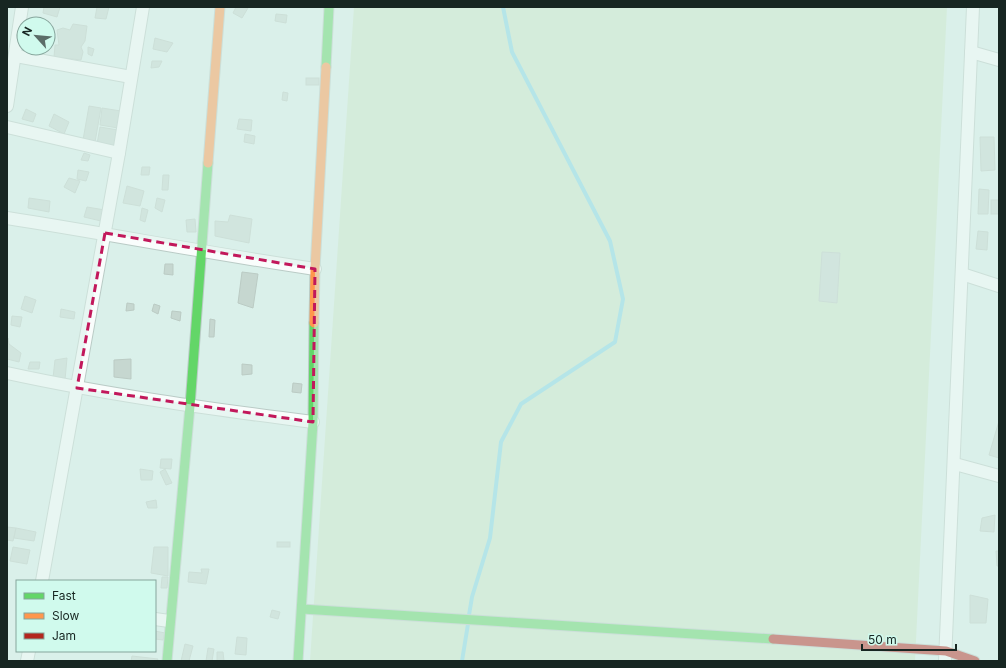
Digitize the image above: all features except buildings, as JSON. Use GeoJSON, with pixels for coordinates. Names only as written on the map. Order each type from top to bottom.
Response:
{"type":"FeatureCollection","features":[{"type":"Feature","properties":{"kind":"street"},"geometry":{"type":"LineString","coordinates":[[42,580],[105,233],[143,7]]}},
{"type":"Feature","properties":{"kind":"street"},"geometry":{"type":"LineString","coordinates":[[167,661],[169,621],[190,406],[220,7]]}},
{"type":"Feature","properties":{"kind":"street"},"geometry":{"type":"LineString","coordinates":[[298,661],[314,422],[315,269],[329,7]]}},
{"type":"Feature","properties":{"kind":"street"},"geometry":{"type":"LineString","coordinates":[[946,656],[973,7]]}},
{"type":"Feature","properties":{"kind":"street"},"geometry":{"type":"LineString","coordinates":[[971,52],[999,60]]}},
{"type":"Feature","properties":{"kind":"street"},"geometry":{"type":"LineString","coordinates":[[7,106],[16,56],[132,77]]}},
{"type":"Feature","properties":{"kind":"street"},"geometry":{"type":"LineString","coordinates":[[7,127],[119,153]]}},
{"type":"Feature","properties":{"kind":"street"},"geometry":{"type":"LineString","coordinates":[[7,218],[105,233],[202,252],[315,269]]}},
{"type":"Feature","properties":{"kind":"street"},"geometry":{"type":"LineString","coordinates":[[962,274],[999,286]]}},
{"type":"Feature","properties":{"kind":"street"},"geometry":{"type":"LineString","coordinates":[[7,373],[77,388],[190,406],[314,422]]}},
{"type":"Feature","properties":{"kind":"street"},"geometry":{"type":"LineString","coordinates":[[955,464],[999,476]]}},
{"type":"Feature","properties":{"kind":"street"},"geometry":{"type":"LineString","coordinates":[[302,610],[476,622],[759,637],[946,656],[975,661]]}},
{"type":"Feature","properties":{"kind":"street"},"geometry":{"type":"LineString","coordinates":[[156,619],[169,621]]}},
{"type":"Feature","properties":{"kind":"highlighted area"},"geometry":{"type":"Polygon","coordinates":[[[105,233],[315,269],[313,422],[77,388],[105,233]]]}},
{"type":"Feature","properties":{"kind":"green space"},"geometry":{"type":"Polygon","coordinates":[[[354,7],[947,7],[915,661],[310,661],[354,7]]]}},
{"type":"Feature","properties":{"kind":"waterway"},"geometry":{"type":"LineString","coordinates":[[469,615],[472,597],[490,538],[501,442],[521,404],[615,342],[623,299],[610,241],[512,52],[503,7]]}},
{"type":"Feature","properties":{"kind":"waterway"},"geometry":{"type":"LineString","coordinates":[[462,661],[468,624]]}},
{"type":"Feature","properties":{"kind":"traffic: fast"},"geometry":{"type":"LineString","coordinates":[[326,67],[329,7]]}},
{"type":"Feature","properties":{"kind":"traffic: fast"},"geometry":{"type":"LineString","coordinates":[[167,661],[190,406],[208,163]]}},
{"type":"Feature","properties":{"kind":"traffic: fast"},"geometry":{"type":"LineString","coordinates":[[298,661],[313,422],[314,323]]}},
{"type":"Feature","properties":{"kind":"traffic: fast"},"geometry":{"type":"LineString","coordinates":[[302,609],[773,639]]}},
{"type":"Feature","properties":{"kind":"traffic: slow"},"geometry":{"type":"LineString","coordinates":[[208,163],[220,7]]}},
{"type":"Feature","properties":{"kind":"traffic: slow"},"geometry":{"type":"LineString","coordinates":[[314,323],[315,269],[326,67]]}},
{"type":"Feature","properties":{"kind":"traffic: jam"},"geometry":{"type":"LineString","coordinates":[[773,639],[946,651],[975,661]]}}]}
